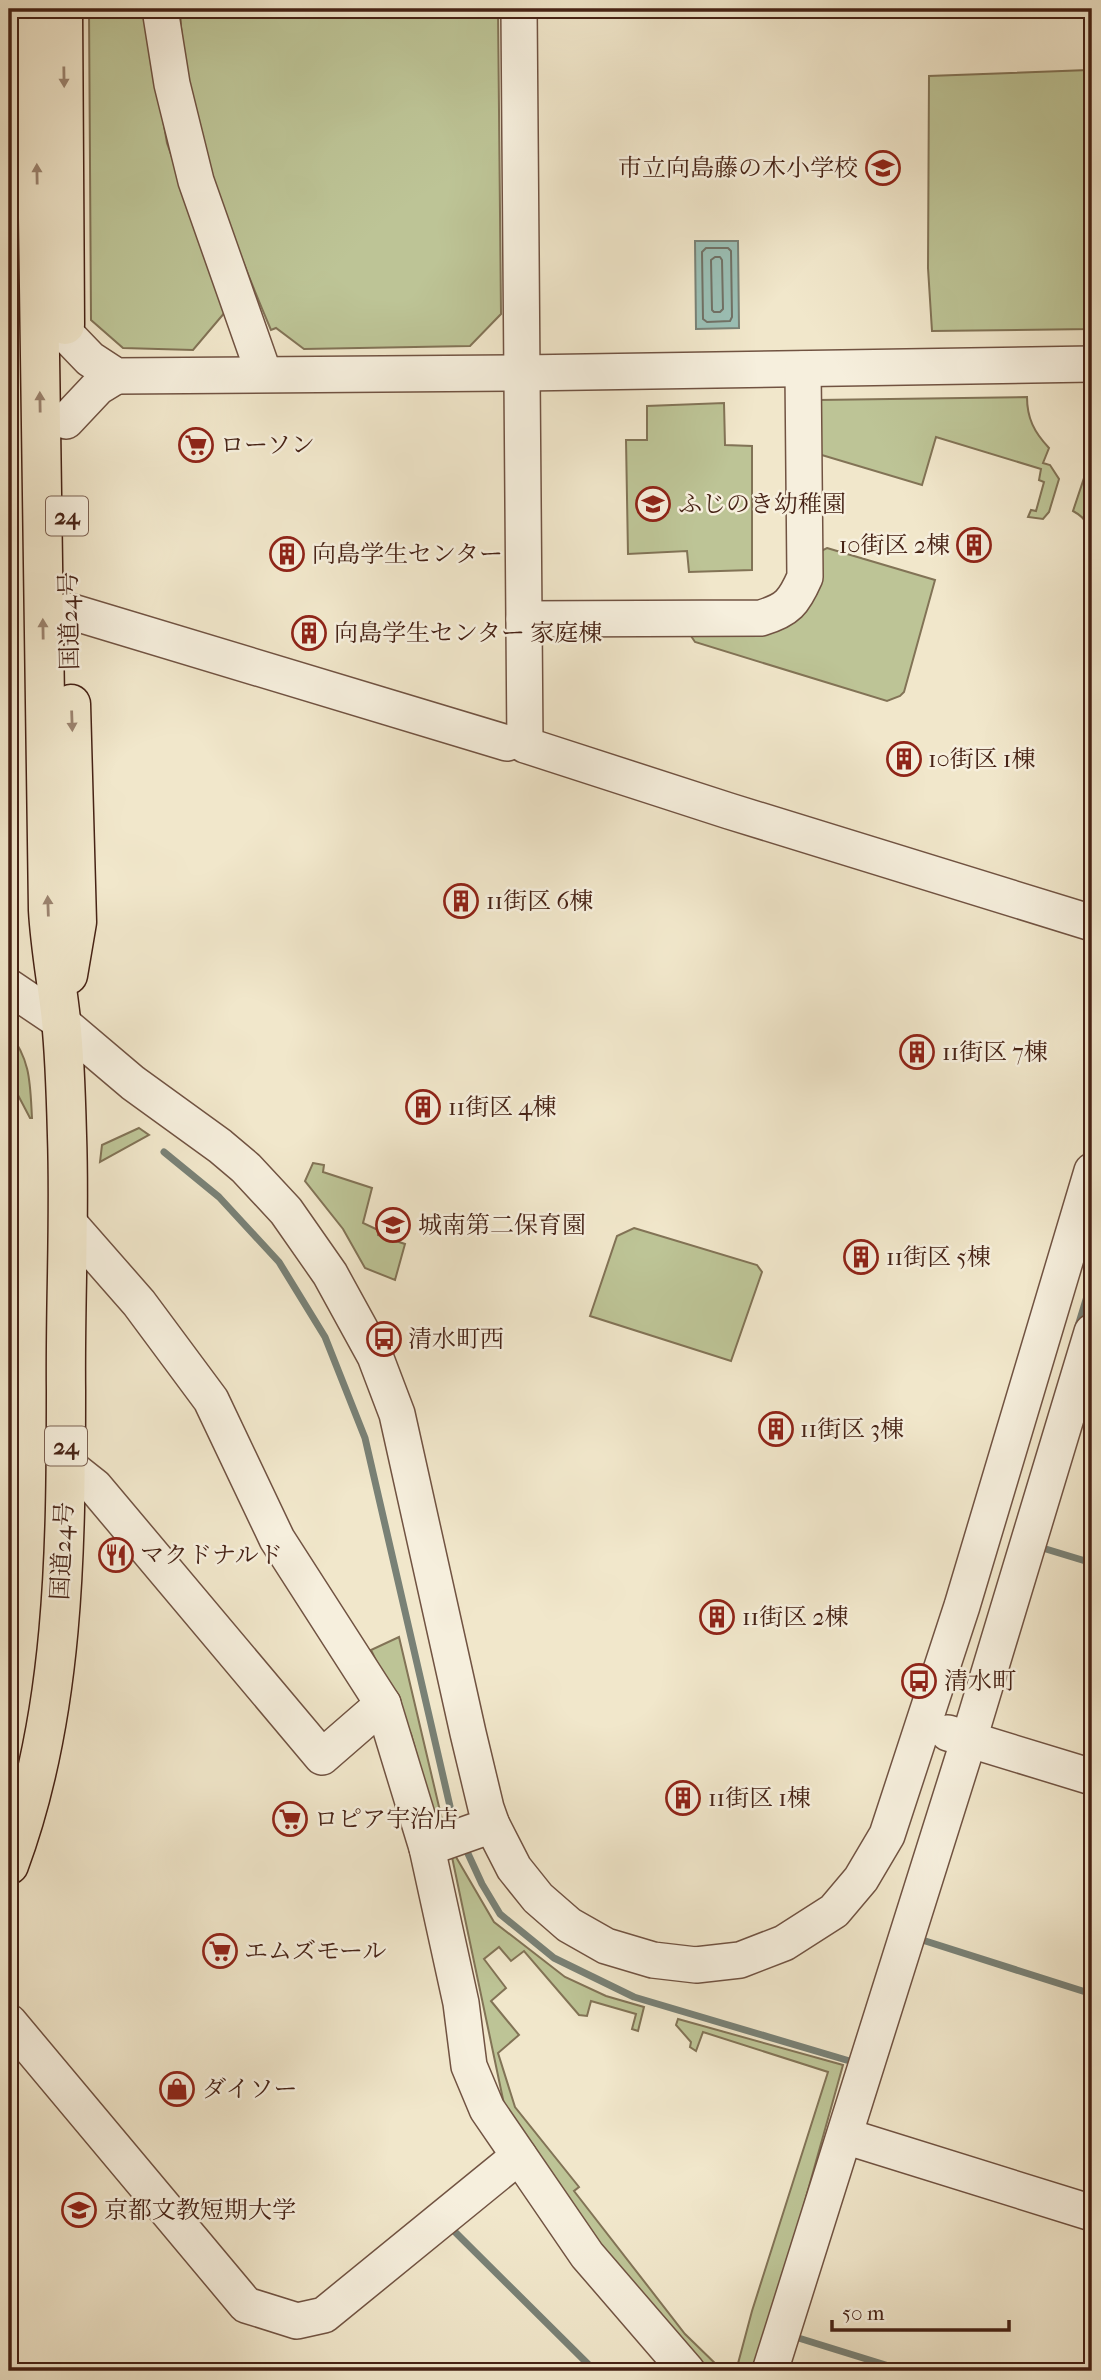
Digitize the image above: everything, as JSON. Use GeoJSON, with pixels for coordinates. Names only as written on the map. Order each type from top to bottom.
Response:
{"type":"FeatureCollection","features":[{"type":"Feature","properties":{"kind":"highway","name":"国道24号"},"geometry":{"type":"LineString","coordinates":[[9,1865],[19,1836],[42,1742],[56,1656],[66,1496],[67,1137],[61,1022],[48,910],[35,9]]}},
{"type":"Feature","properties":{"kind":"highway","name":"国道24号"},"geometry":{"type":"LineString","coordinates":[[61,1022],[77,922],[66,421],[63,9]]}},
{"type":"Feature","properties":{"kind":"street"},"geometry":{"type":"LineString","coordinates":[[160,9],[172,84],[196,181],[264,374]]}},
{"type":"Feature","properties":{"kind":"street"},"geometry":{"type":"LineString","coordinates":[[516,744],[524,619],[519,9]]}},
{"type":"Feature","properties":{"kind":"street"},"geometry":{"type":"LineString","coordinates":[[65,333],[90,359],[116,376]]}},
{"type":"Feature","properties":{"kind":"street"},"geometry":{"type":"LineString","coordinates":[[66,421],[99,387],[116,376],[1092,364]]}},
{"type":"Feature","properties":{"kind":"street"},"geometry":{"type":"LineString","coordinates":[[524,619],[761,618],[780,612],[795,599],[805,577],[803,369]]}},
{"type":"Feature","properties":{"kind":"street"},"geometry":{"type":"LineString","coordinates":[[69,611],[516,744],[1092,923]]}},
{"type":"Feature","properties":{"kind":"street"},"geometry":{"type":"LineString","coordinates":[[9,987],[61,1022],[133,1083],[220,1146],[254,1177],[286,1211],[330,1274],[368,1344],[397,1414],[477,1770],[457,1837],[461,2003],[469,2066],[487,2109],[587,2255],[687,2371]]}},
{"type":"Feature","properties":{"kind":"street"},"geometry":{"type":"LineString","coordinates":[[778,2346],[908,1935],[952,1734],[1092,1171]]}},
{"type":"Feature","properties":{"kind":"street"},"geometry":{"type":"LineString","coordinates":[[68,1222],[139,1303],[211,1400],[277,1539],[383,1704],[457,1837],[514,1868],[538,1898],[569,1925],[606,1946],[653,1960],[696,1965],[740,1960],[784,1943],[834,1911],[860,1879],[952,1734],[1028,1544],[1090,1346]]}},
{"type":"Feature","properties":{"kind":"street"},"geometry":{"type":"LineString","coordinates":[[66,1464],[95,1487],[322,1757],[383,1704]]}},
{"type":"Feature","properties":{"kind":"street"},"geometry":{"type":"LineString","coordinates":[[952,1734],[1092,1777]]}},
{"type":"Feature","properties":{"kind":"street"},"geometry":{"type":"LineString","coordinates":[[9,2022],[246,2305],[297,2321],[324,2315],[519,2156]]}},
{"type":"Feature","properties":{"kind":"street"},"geometry":{"type":"LineString","coordinates":[[845,2136],[1092,2213]]}},
{"type":"Feature","properties":{"kind":"green space"},"geometry":{"type":"Polygon","coordinates":[[[89,9],[144,9],[167,143],[226,311],[193,350],[123,348],[91,320],[89,9]]]}},
{"type":"Feature","properties":{"kind":"green space"},"geometry":{"type":"Polygon","coordinates":[[[180,9],[498,9],[501,314],[470,346],[304,349],[276,328],[271,330],[224,213],[199,133],[183,51],[180,9]]]}},
{"type":"Feature","properties":{"kind":"green space"},"geometry":{"type":"Polygon","coordinates":[[[537,9],[960,9],[538,17],[537,9]]]}},
{"type":"Feature","properties":{"kind":"green space"},"geometry":{"type":"Polygon","coordinates":[[[1088,19],[1092,19],[1092,329],[932,331],[928,268],[929,76],[1088,70],[1088,19]]]}},
{"type":"Feature","properties":{"kind":"green space"},"geometry":{"type":"Polygon","coordinates":[[[1027,397],[1032,424],[1049,448],[1043,463],[1050,465],[1059,479],[1049,512],[1043,519],[1028,517],[1031,510],[1036,511],[1044,482],[1039,480],[1041,469],[936,437],[922,485],[815,453],[818,400],[1027,397]]]}},
{"type":"Feature","properties":{"kind":"green space"},"geometry":{"type":"Polygon","coordinates":[[[724,403],[725,445],[752,446],[752,570],[689,572],[687,551],[628,554],[626,440],[647,440],[647,406],[724,403]]]}},
{"type":"Feature","properties":{"kind":"green space"},"geometry":{"type":"Polygon","coordinates":[[[1092,454],[1092,548],[1088,546],[1088,525],[1073,511],[1092,454]]]}},
{"type":"Feature","properties":{"kind":"green space"},"geometry":{"type":"Polygon","coordinates":[[[827,548],[935,580],[904,692],[900,696],[887,701],[695,642],[689,633],[757,630],[817,553],[827,548]]]}},
{"type":"Feature","properties":{"kind":"green space"},"geometry":{"type":"Polygon","coordinates":[[[9,1032],[25,1063],[30,1083],[32,1118],[9,1078],[9,1032]]]}},
{"type":"Feature","properties":{"kind":"green space"},"geometry":{"type":"Polygon","coordinates":[[[139,1128],[149,1135],[100,1162],[102,1145],[139,1128]]]}},
{"type":"Feature","properties":{"kind":"green space"},"geometry":{"type":"Polygon","coordinates":[[[313,1163],[324,1165],[323,1172],[372,1188],[363,1223],[378,1230],[378,1235],[405,1244],[395,1280],[365,1268],[343,1229],[305,1181],[313,1163]]]}},
{"type":"Feature","properties":{"kind":"green space"},"geometry":{"type":"Polygon","coordinates":[[[634,1228],[757,1265],[762,1272],[731,1361],[590,1316],[617,1236],[634,1228]]]}},
{"type":"Feature","properties":{"kind":"green space"},"geometry":{"type":"Polygon","coordinates":[[[399,1637],[444,1828],[436,1824],[411,1734],[371,1650],[399,1637]]]}},
{"type":"Feature","properties":{"kind":"green space"},"geometry":{"type":"Polygon","coordinates":[[[452,1857],[456,1857],[494,1922],[565,1977],[606,1996],[644,2007],[638,2031],[632,2029],[636,2014],[591,2001],[587,2016],[579,2015],[524,1951],[511,1961],[499,1947],[484,1959],[506,1988],[491,2001],[519,2035],[498,2053],[515,2107],[579,2187],[574,2191],[685,2334],[723,2371],[699,2371],[596,2242],[504,2104],[452,1857]]]}},
{"type":"Feature","properties":{"kind":"green space"},"geometry":{"type":"Polygon","coordinates":[[[678,2019],[843,2065],[798,2226],[752,2371],[736,2371],[752,2311],[828,2072],[703,2032],[696,2051],[690,2047],[691,2042],[676,2025],[678,2019]]]}},
{"type":"Feature","properties":{"kind":"water"},"geometry":{"type":"Polygon","coordinates":[[[695,241],[738,241],[739,328],[696,329],[695,241]]]}},
{"type":"Feature","properties":{"kind":"waterway"},"geometry":{"type":"LineString","coordinates":[[164,1152],[219,1197],[279,1262],[325,1337],[365,1438],[452,1815],[457,1827]]}},
{"type":"Feature","properties":{"kind":"waterway"},"geometry":{"type":"LineString","coordinates":[[1078,1326],[1092,1280]]}},
{"type":"Feature","properties":{"kind":"waterway"},"geometry":{"type":"LineString","coordinates":[[1036,1546],[1092,1563]]}},
{"type":"Feature","properties":{"kind":"waterway"},"geometry":{"type":"LineString","coordinates":[[464,1845],[500,1914],[554,1958],[634,1997],[853,2062],[854,2057]]}},
{"type":"Feature","properties":{"kind":"waterway"},"geometry":{"type":"LineString","coordinates":[[916,1938],[1092,1994]]}},
{"type":"Feature","properties":{"kind":"waterway"},"geometry":{"type":"LineString","coordinates":[[449,2226],[595,2371]]}},
{"type":"Feature","properties":{"kind":"waterway"},"geometry":{"type":"LineString","coordinates":[[792,2336],[905,2371]]}},
{"type":"Feature","properties":{"kind":"place","name":"市立向島藤の木小学校"},"geometry":{"type":"Point","coordinates":[883,168]}},
{"type":"Feature","properties":{"kind":"place","name":"ローソン"},"geometry":{"type":"Point","coordinates":[196,445]}},
{"type":"Feature","properties":{"kind":"place","name":"ふじのき幼稚園"},"geometry":{"type":"Point","coordinates":[653,504]}},
{"type":"Feature","properties":{"kind":"place","name":"10街区 2棟"},"geometry":{"type":"Point","coordinates":[974,545]}},
{"type":"Feature","properties":{"kind":"place","name":"向島学生センター"},"geometry":{"type":"Point","coordinates":[287,554]}},
{"type":"Feature","properties":{"kind":"place","name":"向島学生センター 家庭棟"},"geometry":{"type":"Point","coordinates":[309,633]}},
{"type":"Feature","properties":{"kind":"place","name":"10街区 1棟"},"geometry":{"type":"Point","coordinates":[904,759]}},
{"type":"Feature","properties":{"kind":"place","name":"11街区 6棟"},"geometry":{"type":"Point","coordinates":[461,901]}},
{"type":"Feature","properties":{"kind":"place","name":"11街区 7棟"},"geometry":{"type":"Point","coordinates":[917,1052]}},
{"type":"Feature","properties":{"kind":"place","name":"11街区 4棟"},"geometry":{"type":"Point","coordinates":[423,1107]}},
{"type":"Feature","properties":{"kind":"place","name":"城南第二保育園"},"geometry":{"type":"Point","coordinates":[393,1225]}},
{"type":"Feature","properties":{"kind":"place","name":"11街区 5棟"},"geometry":{"type":"Point","coordinates":[861,1257]}},
{"type":"Feature","properties":{"kind":"place","name":"清水町西"},"geometry":{"type":"Point","coordinates":[384,1339]}},
{"type":"Feature","properties":{"kind":"place","name":"11街区 3棟"},"geometry":{"type":"Point","coordinates":[776,1429]}},
{"type":"Feature","properties":{"kind":"place","name":"マクドナルド"},"geometry":{"type":"Point","coordinates":[116,1555]}},
{"type":"Feature","properties":{"kind":"place","name":"11街区 2棟"},"geometry":{"type":"Point","coordinates":[717,1617]}},
{"type":"Feature","properties":{"kind":"place","name":"清水町"},"geometry":{"type":"Point","coordinates":[919,1681]}},
{"type":"Feature","properties":{"kind":"place","name":"11街区 1棟"},"geometry":{"type":"Point","coordinates":[683,1798]}},
{"type":"Feature","properties":{"kind":"place","name":"ロピア宇治店"},"geometry":{"type":"Point","coordinates":[290,1819]}},
{"type":"Feature","properties":{"kind":"place","name":"エムズモール"},"geometry":{"type":"Point","coordinates":[220,1951]}},
{"type":"Feature","properties":{"kind":"place","name":"ダイソー"},"geometry":{"type":"Point","coordinates":[177,2089]}},
{"type":"Feature","properties":{"kind":"place","name":"京都文教短期大学"},"geometry":{"type":"Point","coordinates":[79,2210]}}]}
